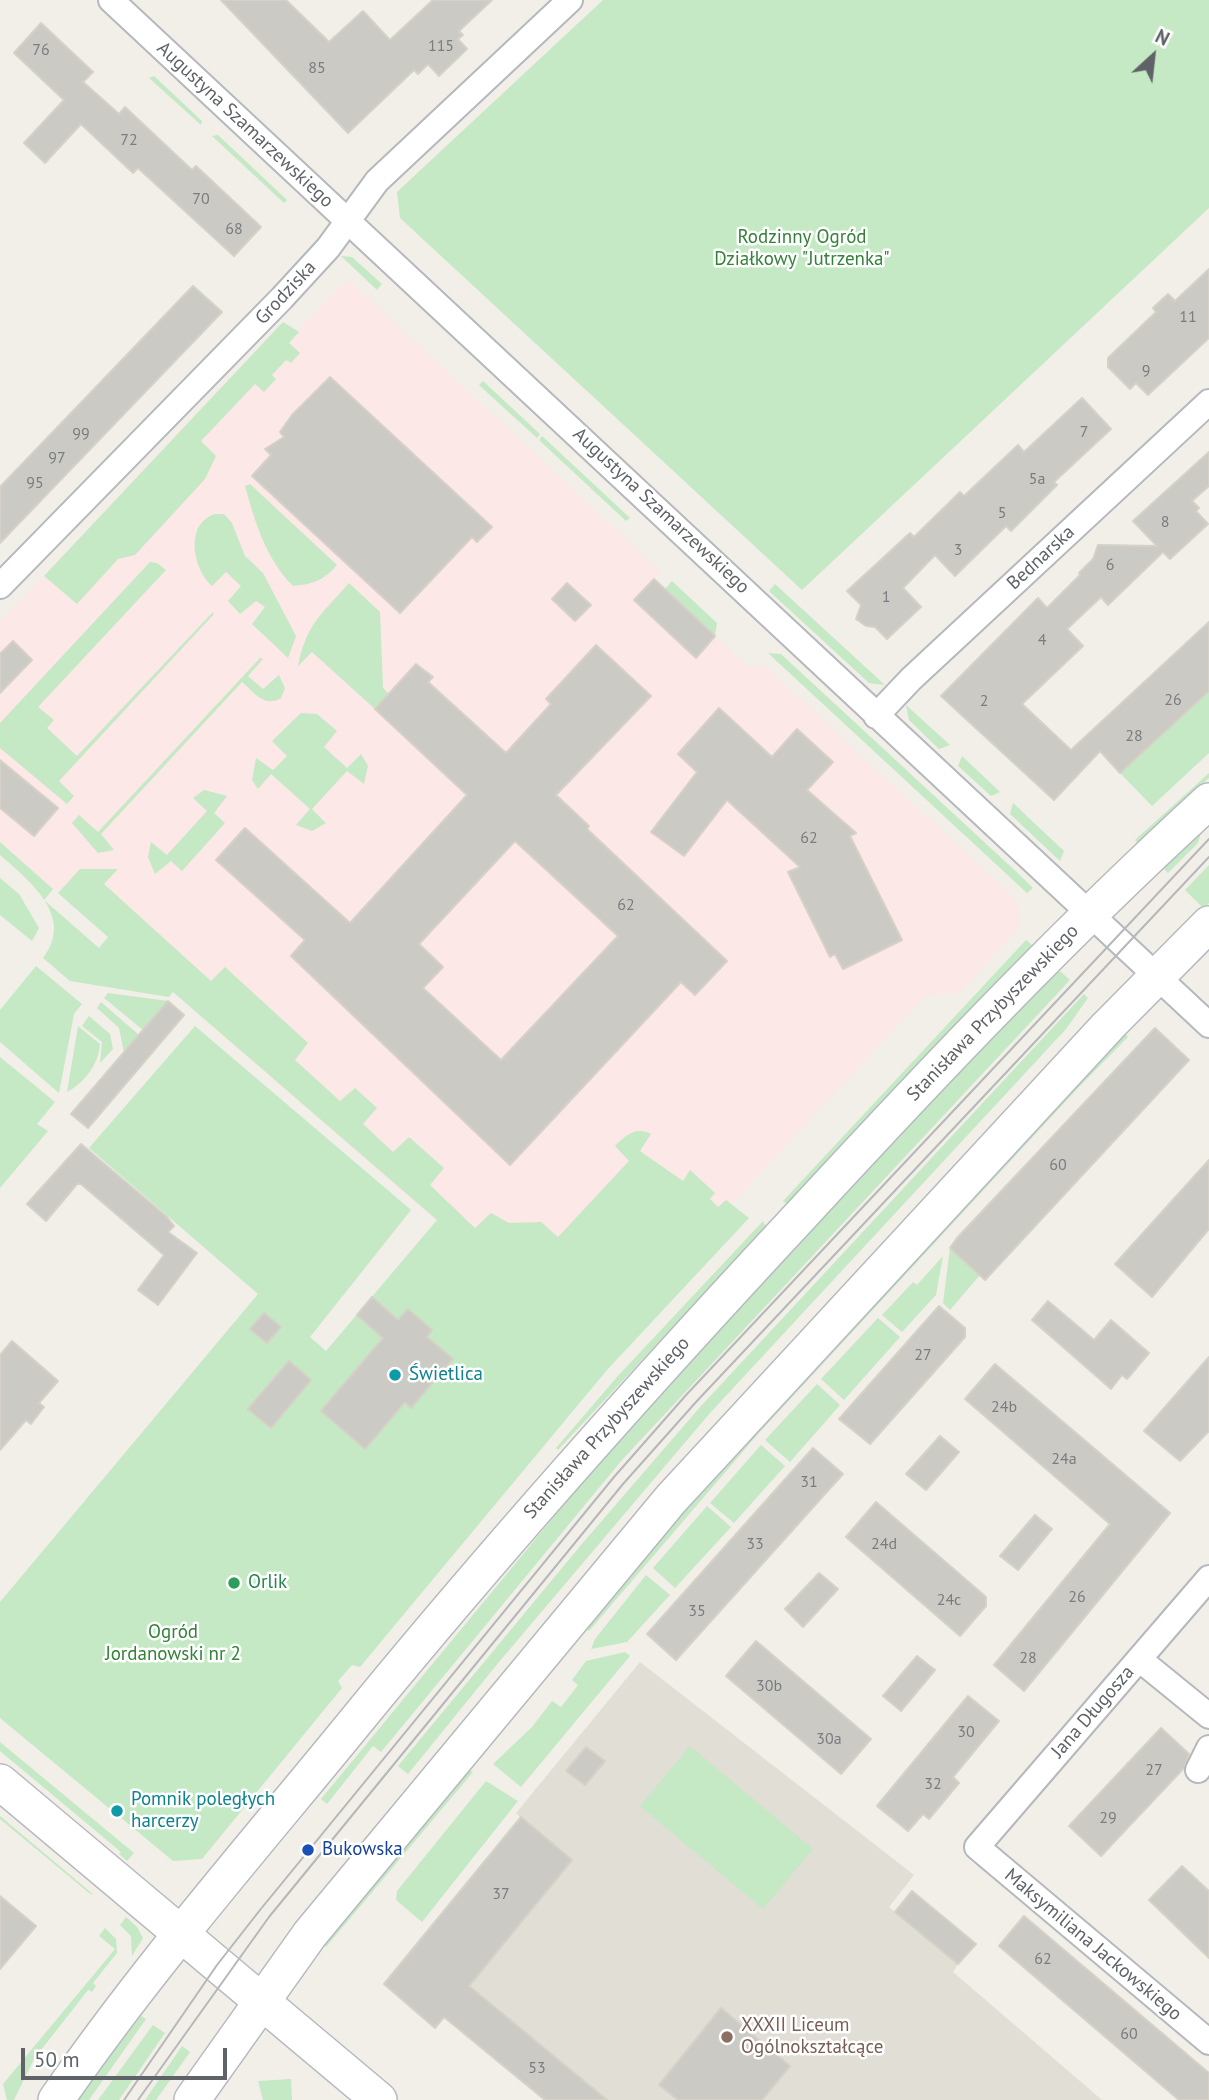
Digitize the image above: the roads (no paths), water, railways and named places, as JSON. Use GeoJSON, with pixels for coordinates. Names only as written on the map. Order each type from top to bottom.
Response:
{"type":"FeatureCollection","features":[{"type":"Feature","properties":{"kind":"main road","name":"Stanisława Przybyszewskiego"},"geometry":{"type":"LineString","coordinates":[[56,2100],[182,1936],[475,1578],[595,1438],[907,1101],[1090,913],[1209,801]]}},
{"type":"Feature","properties":{"kind":"main road"},"geometry":{"type":"LineString","coordinates":[[192,2100],[310,1934],[671,1499],[785,1373],[1157,976],[1209,924]]}},
{"type":"Feature","properties":{"kind":"main road"},"geometry":{"type":"LineString","coordinates":[[0,1782],[379,2100]]}},
{"type":"Feature","properties":{"kind":"street","name":"Augustyna Szamarzewskiego"},"geometry":{"type":"LineString","coordinates":[[111,0],[753,596],[876,716],[1209,1025]]}},
{"type":"Feature","properties":{"kind":"street","name":"Grodziska"},"geometry":{"type":"LineString","coordinates":[[0,586],[282,298],[348,221],[363,196],[377,181],[570,0]]}},
{"type":"Feature","properties":{"kind":"street","name":"Bednarska"},"geometry":{"type":"LineString","coordinates":[[876,716],[911,679],[1209,402]]}},
{"type":"Feature","properties":{"kind":"street","name":"Jana Długosza"},"geometry":{"type":"LineString","coordinates":[[977,1847],[1209,1578]]}},
{"type":"Feature","properties":{"kind":"street"},"geometry":{"type":"LineString","coordinates":[[1139,1659],[1209,1716]]}},
{"type":"Feature","properties":{"kind":"street","name":"Maksymiliana Jackowskiego"},"geometry":{"type":"LineString","coordinates":[[977,1847],[1209,2042]]}},
{"type":"Feature","properties":{"kind":"tram line"},"geometry":{"type":"LineString","coordinates":[[124,2100],[217,1965],[260,1910],[614,1477],[687,1394],[1209,839]]}},
{"type":"Feature","properties":{"kind":"tram line"},"geometry":{"type":"LineString","coordinates":[[138,2100],[269,1917],[623,1484],[696,1402],[1209,857]]}},
{"type":"Feature","properties":{"kind":"place","name":"Świetlica"},"geometry":{"type":"Point","coordinates":[395,1375]}},
{"type":"Feature","properties":{"kind":"place","name":"Orlik"},"geometry":{"type":"Point","coordinates":[234,1583]}},
{"type":"Feature","properties":{"kind":"place","name":"Pomnik poległych harcerzy"},"geometry":{"type":"Point","coordinates":[117,1811]}},
{"type":"Feature","properties":{"kind":"place","name":"Bukowska"},"geometry":{"type":"Point","coordinates":[308,1850]}},
{"type":"Feature","properties":{"kind":"place","name":"XXXII Liceum Ogólnokształcące"},"geometry":{"type":"Point","coordinates":[727,2037]}},
{"type":"Feature","properties":{"kind":"park label","name":"Rodzinny Ogród Działkowy \"Jutrzenka\""},"geometry":{"type":"Point","coordinates":[802,249]}},
{"type":"Feature","properties":{"kind":"park label","name":"Ogród Jordanowski nr 2"},"geometry":{"type":"Point","coordinates":[173,1644]}}]}
